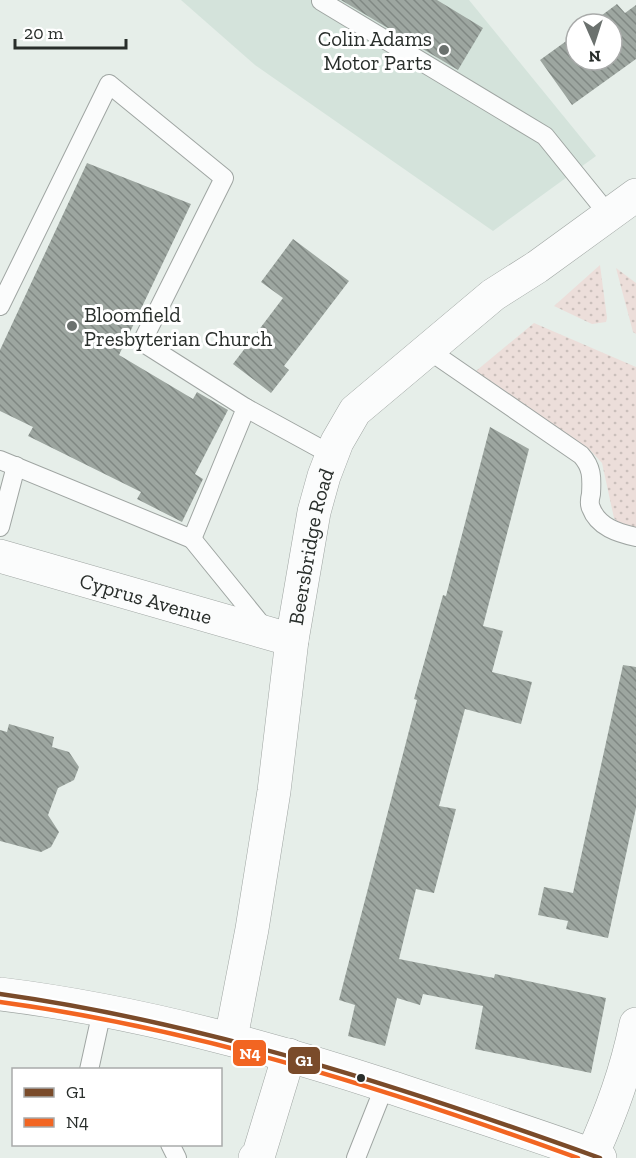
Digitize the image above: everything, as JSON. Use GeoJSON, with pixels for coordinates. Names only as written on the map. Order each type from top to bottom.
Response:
{"type":"FeatureCollection","features":[{"type":"Feature","properties":{"kind":"main road","name":"Beersbridge Road"},"geometry":{"type":"LineString","coordinates":[[231,1038],[252,929],[274,791],[281,637],[315,512],[337,442],[355,411],[427,349],[493,295],[537,267],[636,195]]}},
{"type":"Feature","properties":{"kind":"main road","name":"Cyprus Avenue"},"geometry":{"type":"LineString","coordinates":[[0,556],[281,637]]}},
{"type":"Feature","properties":{"kind":"main road"},"geometry":{"type":"LineString","coordinates":[[0,994],[102,1011],[231,1038],[385,1085],[596,1157],[630,1056],[636,1024]]}},
{"type":"Feature","properties":{"kind":"main road"},"geometry":{"type":"LineString","coordinates":[[255,1158],[258,1157],[289,1055]]}},
{"type":"Feature","properties":{"kind":"lane"},"geometry":{"type":"LineString","coordinates":[[321,1],[545,136],[608,214]]}},
{"type":"Feature","properties":{"kind":"lane"},"geometry":{"type":"LineString","coordinates":[[0,306],[109,84],[224,178],[142,342],[246,408],[332,455]]}},
{"type":"Feature","properties":{"kind":"lane"},"geometry":{"type":"LineString","coordinates":[[427,349],[581,454],[589,463],[592,474],[590,506],[595,515],[601,523],[619,533],[636,537]]}},
{"type":"Feature","properties":{"kind":"lane"},"geometry":{"type":"LineString","coordinates":[[192,539],[246,408]]}},
{"type":"Feature","properties":{"kind":"lane"},"geometry":{"type":"LineString","coordinates":[[0,527],[8,463],[192,539],[281,637]]}},
{"type":"Feature","properties":{"kind":"lane"},"geometry":{"type":"LineString","coordinates":[[89,1068],[102,1011]]}},
{"type":"Feature","properties":{"kind":"lane"},"geometry":{"type":"LineString","coordinates":[[356,1158],[385,1085]]}},
{"type":"Feature","properties":{"kind":"shaded area"},"geometry":{"type":"Polygon","coordinates":[[[181,0],[469,0],[596,156],[493,231],[255,65],[181,0]]]}},
{"type":"Feature","properties":{"kind":"shaded area"},"geometry":{"type":"Polygon","coordinates":[[[600,265],[606,322],[592,324],[554,306],[600,265]]]}},
{"type":"Feature","properties":{"kind":"shaded area"},"geometry":{"type":"Polygon","coordinates":[[[616,268],[636,283],[636,334],[633,332],[616,268]]]}},
{"type":"Feature","properties":{"kind":"shaded area"},"geometry":{"type":"Polygon","coordinates":[[[534,323],[636,367],[636,530],[622,526],[614,518],[602,463],[590,450],[476,371],[534,323]]]}},
{"type":"Feature","properties":{"kind":"building","name":"Colin Adams Motor Parts"},"geometry":{"type":"Polygon","coordinates":[[[341,0],[437,0],[483,28],[458,70],[341,0]]]}},
{"type":"Feature","properties":{"kind":"building"},"geometry":{"type":"Polygon","coordinates":[[[617,4],[625,13],[636,5],[636,59],[624,68],[624,12],[606,12],[617,4]]]}},
{"type":"Feature","properties":{"kind":"building"},"geometry":{"type":"Polygon","coordinates":[[[564,43],[564,72],[618,72],[572,105],[540,60],[564,43]]]}},
{"type":"Feature","properties":{"kind":"building","name":"Bloomfield Presbyterian Church"},"geometry":{"type":"Polygon","coordinates":[[[87,163],[191,204],[119,355],[193,399],[197,392],[228,410],[195,474],[203,479],[182,522],[137,499],[141,492],[28,436],[33,427],[0,411],[0,350],[87,163]]]}},
{"type":"Feature","properties":{"kind":"building"},"geometry":{"type":"Polygon","coordinates":[[[293,239],[349,281],[284,366],[289,370],[271,393],[233,364],[283,298],[261,282],[293,239]]]}},
{"type":"Feature","properties":{"kind":"building"},"geometry":{"type":"Polygon","coordinates":[[[490,427],[529,449],[483,626],[503,631],[492,672],[532,682],[521,724],[465,709],[439,806],[456,809],[434,893],[416,889],[399,959],[494,978],[495,974],[606,998],[591,1073],[475,1049],[483,1006],[423,994],[420,1005],[397,998],[385,1046],[348,1036],[355,1005],[339,1000],[417,700],[414,699],[443,595],[446,596],[490,427]]]}},
{"type":"Feature","properties":{"kind":"building"},"geometry":{"type":"Polygon","coordinates":[[[623,665],[636,667],[636,808],[608,938],[566,929],[568,921],[538,915],[544,887],[573,893],[623,665]]]}},
{"type":"Feature","properties":{"kind":"building"},"geometry":{"type":"Polygon","coordinates":[[[9,724],[54,737],[52,747],[69,752],[79,767],[74,780],[58,788],[48,815],[59,832],[51,847],[41,852],[0,841],[0,730],[7,732],[9,724]]]}},
{"type":"Feature","properties":{"kind":"transit line","name":"G1"},"geometry":{"type":"LineString","coordinates":[[0,994],[153,1022],[229,1040],[379,1083],[600,1158]]}},
{"type":"Feature","properties":{"kind":"transit line","name":"N4"},"geometry":{"type":"LineString","coordinates":[[0,1002],[147,1028],[220,1045],[365,1086],[578,1158]]}},
{"type":"Feature","properties":{"kind":"place","name":"Colin Adams Motor Parts"},"geometry":{"type":"Point","coordinates":[444,50]}},
{"type":"Feature","properties":{"kind":"place","name":"Bloomfield Presbyterian Church"},"geometry":{"type":"Point","coordinates":[72,326]}}]}
